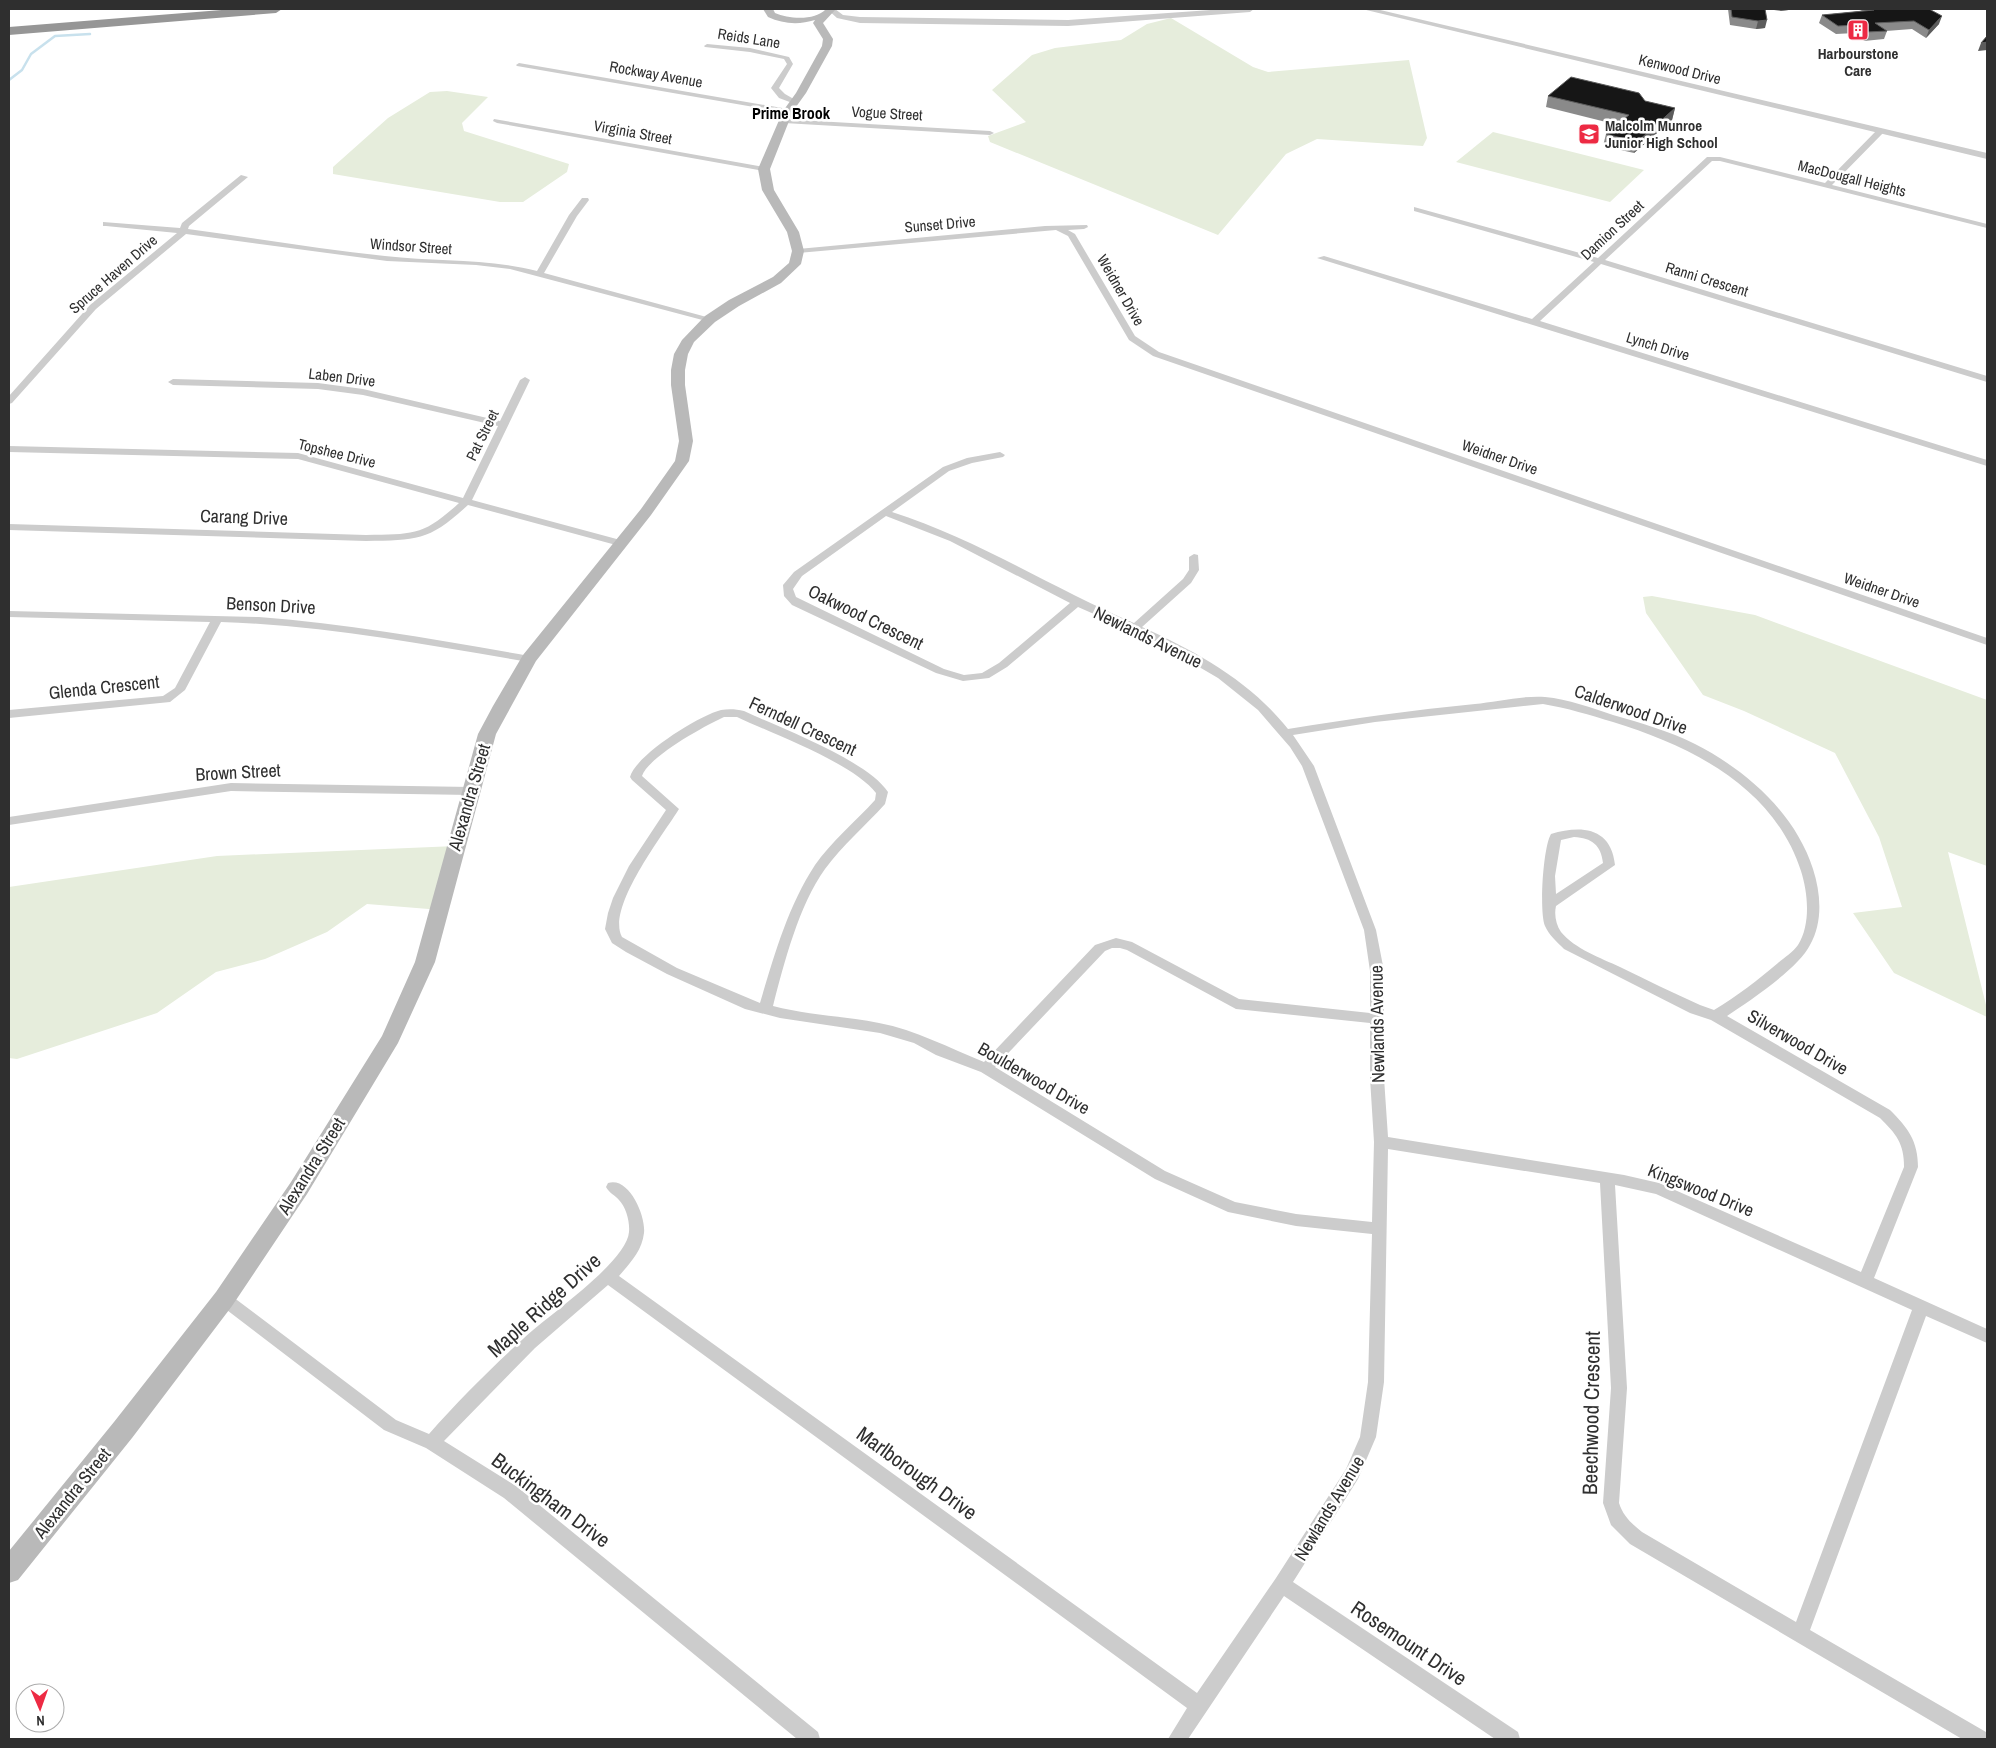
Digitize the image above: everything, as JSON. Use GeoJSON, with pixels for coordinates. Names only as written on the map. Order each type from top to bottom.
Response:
{"type":"FeatureCollection","features":[{"type":"Feature","properties":{"kind":"highway"},"geometry":{"type":"LineString","coordinates":[[9,23],[190,9]]}},
{"type":"Feature","properties":{"kind":"highway"},"geometry":{"type":"LineString","coordinates":[[9,31],[276,9]]}},
{"type":"Feature","properties":{"kind":"main road"},"geometry":{"type":"LineString","coordinates":[[768,9],[772,15],[806,24],[826,36]]}},
{"type":"Feature","properties":{"kind":"main road"},"geometry":{"type":"LineString","coordinates":[[783,19],[823,14]]}},
{"type":"Feature","properties":{"kind":"main road"},"geometry":{"type":"LineString","coordinates":[[798,251],[793,232],[768,190],[764,169],[786,116],[825,50],[828,41],[818,25],[823,14]]}},
{"type":"Feature","properties":{"kind":"main road","name":"Alexandra Street"},"geometry":{"type":"LineString","coordinates":[[9,1571],[123,1430],[224,1300],[299,1188],[390,1038],[425,962],[487,734],[506,696],[528,658],[646,512],[682,461],[686,441],[678,385],[678,367],[681,354],[689,340],[710,319],[783,276],[795,264],[798,251]]}},
{"type":"Feature","properties":{"kind":"street"},"geometry":{"type":"LineString","coordinates":[[826,36],[828,26],[856,21],[1082,22],[1250,9]]}},
{"type":"Feature","properties":{"kind":"street","name":"Kenwood Drive"},"geometry":{"type":"LineString","coordinates":[[1366,9],[1987,156]]}},
{"type":"Feature","properties":{"kind":"street"},"geometry":{"type":"LineString","coordinates":[[823,14],[833,13],[840,17],[868,21]]}},
{"type":"Feature","properties":{"kind":"street"},"geometry":{"type":"LineString","coordinates":[[823,14],[856,21]]}},
{"type":"Feature","properties":{"kind":"street","name":"Reids Lane"},"geometry":{"type":"LineString","coordinates":[[707,46],[750,50],[787,58],[790,65],[775,88],[780,94],[795,102]]}},
{"type":"Feature","properties":{"kind":"street","name":"Rockway Avenue"},"geometry":{"type":"LineString","coordinates":[[519,66],[786,116]]}},
{"type":"Feature","properties":{"kind":"street","name":"Vogue Street"},"geometry":{"type":"LineString","coordinates":[[786,116],[990,133]]}},
{"type":"Feature","properties":{"kind":"street","name":"Virginia Street"},"geometry":{"type":"LineString","coordinates":[[497,121],[764,169]]}},
{"type":"Feature","properties":{"kind":"street"},"geometry":{"type":"LineString","coordinates":[[1827,186],[1881,131]]}},
{"type":"Feature","properties":{"kind":"street","name":"MacDougall Heights"},"geometry":{"type":"LineString","coordinates":[[1710,158],[1987,226]]}},
{"type":"Feature","properties":{"kind":"street","name":"Damion Street"},"geometry":{"type":"LineString","coordinates":[[1534,322],[1710,158]]}},
{"type":"Feature","properties":{"kind":"street","name":"Spruce Haven Drive"},"geometry":{"type":"LineString","coordinates":[[9,401],[93,307],[184,231],[185,225],[244,176]]}},
{"type":"Feature","properties":{"kind":"street"},"geometry":{"type":"LineString","coordinates":[[539,275],[573,215],[585,200]]}},
{"type":"Feature","properties":{"kind":"street","name":"Ranni Crescent"},"geometry":{"type":"LineString","coordinates":[[1417,209],[1599,261],[1987,379]]}},
{"type":"Feature","properties":{"kind":"street","name":"Windsor Street"},"geometry":{"type":"LineString","coordinates":[[106,224],[184,231],[378,258],[476,263],[510,267],[710,319]]}},
{"type":"Feature","properties":{"kind":"street","name":"Sunset Drive"},"geometry":{"type":"LineString","coordinates":[[798,251],[1045,228],[1084,227]]}},
{"type":"Feature","properties":{"kind":"street","name":"Weidner Drive"},"geometry":{"type":"LineString","coordinates":[[1059,229],[1071,234],[1132,338],[1156,354],[1987,642]]}},
{"type":"Feature","properties":{"kind":"street","name":"Lynch Drive"},"geometry":{"type":"LineString","coordinates":[[1321,258],[1987,463]]}},
{"type":"Feature","properties":{"kind":"street","name":"Pat Street"},"geometry":{"type":"LineString","coordinates":[[466,502],[525,380]]}},
{"type":"Feature","properties":{"kind":"street","name":"Laben Drive"},"geometry":{"type":"LineString","coordinates":[[173,382],[318,386],[363,392],[504,425]]}},
{"type":"Feature","properties":{"kind":"street","name":"Topshee Drive"},"geometry":{"type":"LineString","coordinates":[[9,449],[298,456],[620,543]]}},
{"type":"Feature","properties":{"kind":"street","name":"Oakwood Crescent"},"geometry":{"type":"LineString","coordinates":[[1000,455],[953,465],[798,574],[787,586],[786,592],[790,598],[844,627],[940,671],[963,678],[985,676],[1003,665],[1077,603]]}},
{"type":"Feature","properties":{"kind":"street","name":"Carang Drive"},"geometry":{"type":"LineString","coordinates":[[9,527],[406,537],[425,533],[438,526],[466,502]]}},
{"type":"Feature","properties":{"kind":"street","name":"Newlands Avenue"},"geometry":{"type":"LineString","coordinates":[[885,513],[1004,563],[1077,603],[1179,649],[1218,674],[1257,703],[1278,722],[1295,742],[1308,766],[1370,930],[1377,971],[1378,1078],[1381,1142],[1376,1382],[1368,1437],[1352,1474],[1282,1584],[1177,1739]]}},
{"type":"Feature","properties":{"kind":"street"},"geometry":{"type":"LineString","coordinates":[[1136,628],[1187,580],[1194,570],[1194,557]]}},
{"type":"Feature","properties":{"kind":"street","name":"Benson Drive"},"geometry":{"type":"LineString","coordinates":[[9,614],[259,620],[339,627],[528,658]]}},
{"type":"Feature","properties":{"kind":"street","name":"Glenda Crescent"},"geometry":{"type":"LineString","coordinates":[[9,714],[166,700],[179,690],[217,619]]}},
{"type":"Feature","properties":{"kind":"street","name":"Calderwood Drive"},"geometry":{"type":"LineString","coordinates":[[1286,733],[1375,718],[1538,700],[1562,704],[1668,736],[1711,759],[1746,783],[1762,798],[1795,839],[1809,872],[1814,907],[1808,937],[1803,947],[1792,960],[1755,990],[1716,1016]]}},
{"type":"Feature","properties":{"kind":"street","name":"Ferndell Crescent"},"geometry":{"type":"LineString","coordinates":[[614,937],[611,929],[619,899],[640,858],[674,809],[636,777],[638,770],[644,763],[681,737],[705,722],[723,714],[740,714],[777,731],[874,780],[881,788],[883,797],[877,806],[821,866],[805,892],[780,956],[765,1009]]}},
{"type":"Feature","properties":{"kind":"street","name":"Brown Street"},"geometry":{"type":"LineString","coordinates":[[9,821],[231,787],[471,791]]}},
{"type":"Feature","properties":{"kind":"street","name":"Silverwood Drive"},"geometry":{"type":"LineString","coordinates":[[1550,904],[1610,865],[1610,860],[1601,841],[1584,832],[1568,832],[1555,837],[1549,876],[1550,904],[1548,912],[1550,925],[1557,935],[1569,946],[1695,1009],[1716,1016],[1885,1114],[1896,1125],[1907,1141],[1911,1152],[1910,1171],[1865,1281]]}},
{"type":"Feature","properties":{"kind":"street","name":"Boulderwood Drive"},"geometry":{"type":"LineString","coordinates":[[614,937],[626,946],[672,972],[736,1000],[765,1009],[880,1028],[918,1039],[941,1051],[986,1068],[1160,1175],[1233,1208],[1296,1220],[1379,1229]]}},
{"type":"Feature","properties":{"kind":"street"},"geometry":{"type":"LineString","coordinates":[[986,1068],[1100,948],[1112,942],[1128,946],[1236,1004],[1378,1020]]}},
{"type":"Feature","properties":{"kind":"street","name":"Kingswood Drive"},"geometry":{"type":"LineString","coordinates":[[1381,1142],[1624,1181],[1658,1189],[1987,1336]]}},
{"type":"Feature","properties":{"kind":"street","name":"Beechwood Crescent"},"geometry":{"type":"LineString","coordinates":[[1607,1179],[1618,1379],[1611,1503],[1615,1518],[1636,1538],[1979,1739]]}},
{"type":"Feature","properties":{"kind":"street","name":"Maple Ridge Drive"},"geometry":{"type":"LineString","coordinates":[[432,1443],[529,1343],[608,1276],[632,1250],[637,1232],[636,1218],[625,1196],[613,1188]]}},
{"type":"Feature","properties":{"kind":"street","name":"Marlborough Drive"},"geometry":{"type":"LineString","coordinates":[[608,1276],[1199,1706]]}},
{"type":"Feature","properties":{"kind":"street","name":"Buckingham Drive"},"geometry":{"type":"LineString","coordinates":[[224,1300],[390,1425],[432,1443],[510,1492],[811,1739]]}},
{"type":"Feature","properties":{"kind":"street"},"geometry":{"type":"LineString","coordinates":[[1800,1634],[1921,1307]]}},
{"type":"Feature","properties":{"kind":"street","name":"Rosemount Drive"},"geometry":{"type":"LineString","coordinates":[[1282,1584],[1511,1739]]}},
{"type":"Feature","properties":{"kind":"green space"},"geometry":{"type":"Polygon","coordinates":[[[1171,18],[1253,67],[1268,72],[1409,60],[1427,138],[1423,146],[1317,139],[1286,154],[1218,235],[990,142],[988,136],[1026,122],[992,90],[1032,55],[1055,48],[1121,40],[1147,24],[1171,18]]]}},
{"type":"Feature","properties":{"kind":"green space"},"geometry":{"type":"Polygon","coordinates":[[[447,91],[488,97],[462,123],[464,131],[569,164],[567,172],[523,202],[500,202],[333,174],[333,167],[388,118],[430,92],[447,91]]]}},
{"type":"Feature","properties":{"kind":"green space"},"geometry":{"type":"Polygon","coordinates":[[[1493,132],[1644,170],[1610,202],[1456,162],[1493,132]]]}},
{"type":"Feature","properties":{"kind":"green space"},"geometry":{"type":"Polygon","coordinates":[[[1652,596],[1755,615],[1987,700],[1987,866],[1948,852],[1987,1009],[1987,1017],[1894,973],[1853,913],[1902,907],[1879,837],[1835,753],[1744,711],[1703,695],[1646,613],[1643,597],[1652,596]]]}},
{"type":"Feature","properties":{"kind":"green space"},"geometry":{"type":"Polygon","coordinates":[[[456,846],[441,910],[367,904],[327,932],[265,959],[216,972],[157,1013],[17,1059],[9,1058],[9,887],[217,856],[456,846]]]}},
{"type":"Feature","properties":{"kind":"building"},"geometry":{"type":"Polygon","coordinates":[[[1731,9],[1765,9],[1767,20],[1758,21],[1732,17],[1731,9]]]}},
{"type":"Feature","properties":{"kind":"building"},"geometry":{"type":"Polygon","coordinates":[[[1872,9],[1929,9],[1942,16],[1929,30],[1914,21],[1875,23],[1887,31],[1867,32],[1857,25],[1838,26],[1822,15],[1874,10],[1872,9]]]}},
{"type":"Feature","properties":{"kind":"building"},"geometry":{"type":"Polygon","coordinates":[[[1987,36],[1987,42],[1981,43],[1987,36]]]}},
{"type":"Feature","properties":{"kind":"building"},"geometry":{"type":"Polygon","coordinates":[[[1571,77],[1639,93],[1645,101],[1675,108],[1637,142],[1606,134],[1629,115],[1548,96],[1571,77]]]}},
{"type":"Feature","properties":{"kind":"waterway"},"geometry":{"type":"LineString","coordinates":[[9,80],[22,70],[31,54],[55,36],[90,34]]}},
{"type":"Feature","properties":{"kind":"place","name":"Harbourstone Care"},"geometry":{"type":"Point","coordinates":[1858,30]}},
{"type":"Feature","properties":{"kind":"place","name":"Malcolm Munroe Junior High School"},"geometry":{"type":"Point","coordinates":[1589,134]}},
{"type":"Feature","properties":{"kind":"district","name":"Prime Brook"},"geometry":{"type":"Point","coordinates":[791,113]}}]}
